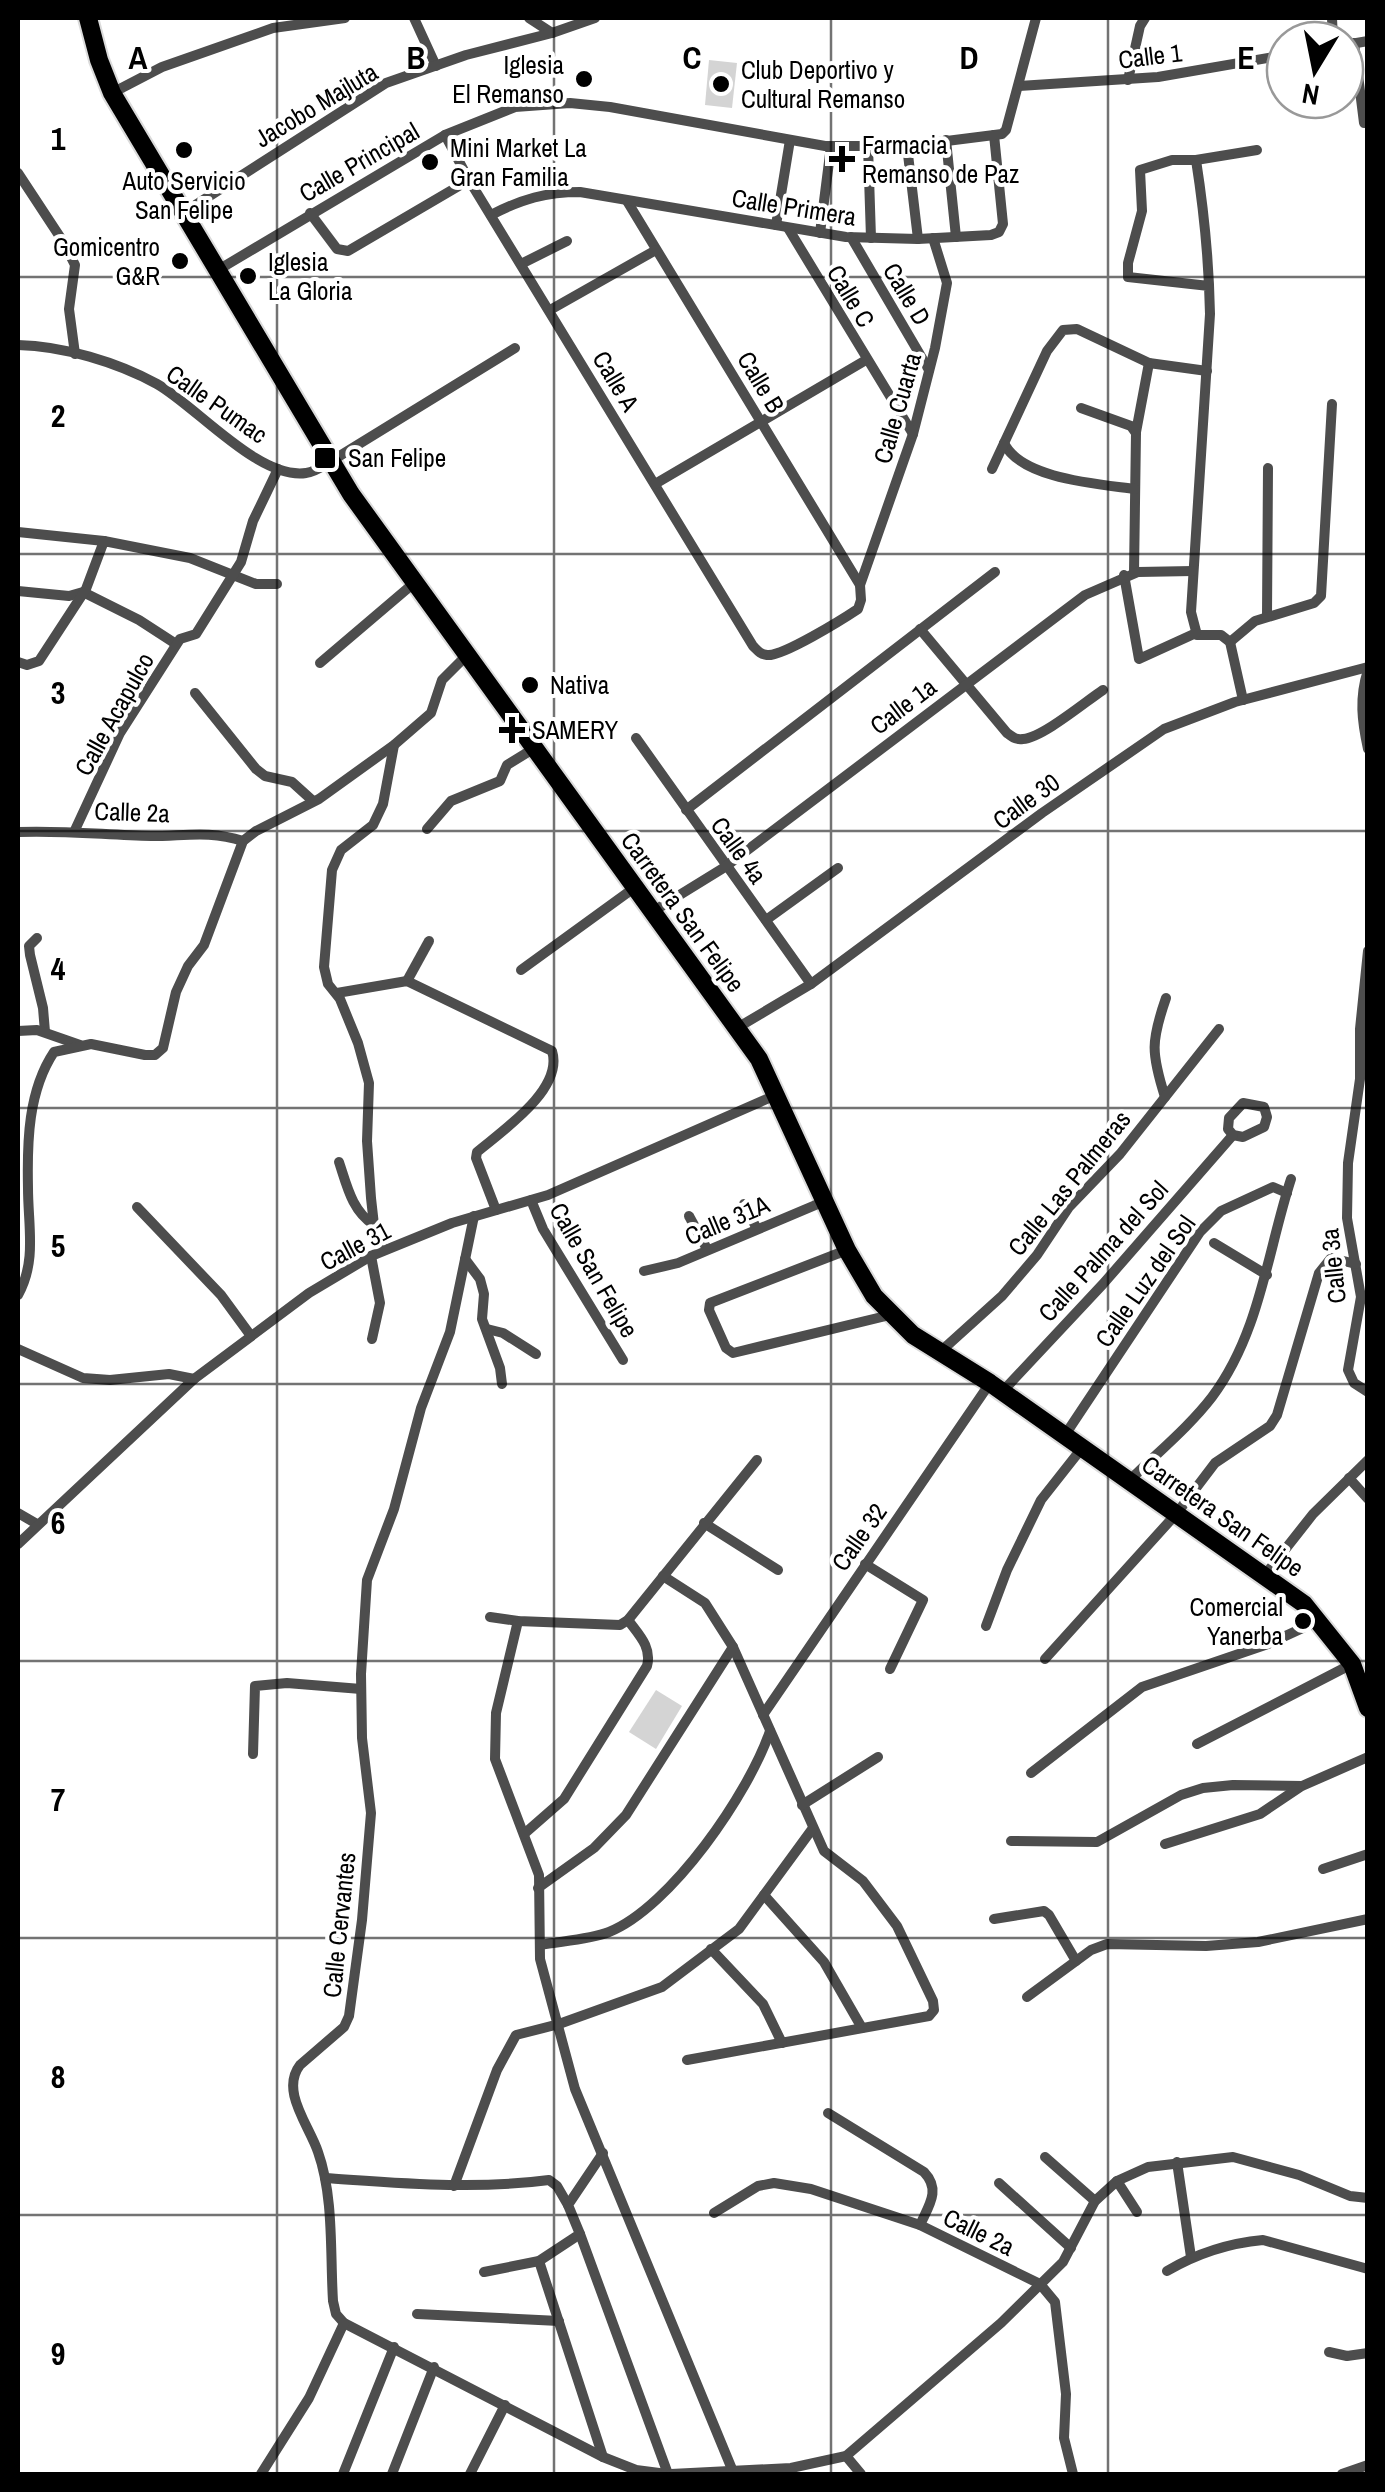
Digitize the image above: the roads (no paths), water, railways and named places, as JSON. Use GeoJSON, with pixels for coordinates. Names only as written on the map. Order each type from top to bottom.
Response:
{"type":"FeatureCollection","features":[{"type":"Feature","properties":{"kind":"main road","name":"Carretera San Felipe"},"geometry":{"type":"LineString","coordinates":[[88,18],[112,93],[351,494],[737,1028],[777,1094],[847,1250],[874,1296],[890,1315],[940,1352],[1304,1604],[1352,1664],[1366,1700]]}},
{"type":"Feature","properties":{"kind":"street"},"geometry":{"type":"LineString","coordinates":[[112,93],[162,66],[273,28],[342,18]]}},
{"type":"Feature","properties":{"kind":"street"},"geometry":{"type":"LineString","coordinates":[[414,18],[436,66]]}},
{"type":"Feature","properties":{"kind":"street"},"geometry":{"type":"LineString","coordinates":[[529,18],[552,33]]}},
{"type":"Feature","properties":{"kind":"street","name":"Jacobo Majluta"},"geometry":{"type":"LineString","coordinates":[[184,213],[386,83],[595,18]]}},
{"type":"Feature","properties":{"kind":"street"},"geometry":{"type":"LineString","coordinates":[[998,134],[1019,86],[1036,18]]}},
{"type":"Feature","properties":{"kind":"street"},"geometry":{"type":"LineString","coordinates":[[1128,80],[1144,18]]}},
{"type":"Feature","properties":{"kind":"street","name":"Calle 1"},"geometry":{"type":"LineString","coordinates":[[1019,86],[1128,80],[1265,58]]}},
{"type":"Feature","properties":{"kind":"street","name":"Calle Principal"},"geometry":{"type":"LineString","coordinates":[[218,270],[445,135],[515,107],[570,103],[610,107],[830,146],[907,146],[998,134]]}},
{"type":"Feature","properties":{"kind":"street","name":"Calle Primera"},"geometry":{"type":"LineString","coordinates":[[491,215],[522,199],[548,192],[607,194],[626,201],[851,237],[991,235],[999,232],[1003,224],[998,134]]}},
{"type":"Feature","properties":{"kind":"street","name":"Calle A"},"geometry":{"type":"LineString","coordinates":[[445,135],[468,180],[754,646]]}},
{"type":"Feature","properties":{"kind":"street"},"geometry":{"type":"LineString","coordinates":[[782,226],[790,140]]}},
{"type":"Feature","properties":{"kind":"street"},"geometry":{"type":"LineString","coordinates":[[946,140],[956,236]]}},
{"type":"Feature","properties":{"kind":"street"},"geometry":{"type":"LineString","coordinates":[[820,233],[830,146]]}},
{"type":"Feature","properties":{"kind":"street"},"geometry":{"type":"LineString","coordinates":[[868,146],[871,238]]}},
{"type":"Feature","properties":{"kind":"street"},"geometry":{"type":"LineString","coordinates":[[907,146],[918,239]]}},
{"type":"Feature","properties":{"kind":"street"},"geometry":{"type":"LineString","coordinates":[[1209,286],[1127,276],[1142,211],[1139,172],[1172,160],[1257,150]]}},
{"type":"Feature","properties":{"kind":"street"},"geometry":{"type":"LineString","coordinates":[[1196,160],[1209,286],[1190,612],[1196,633]]}},
{"type":"Feature","properties":{"kind":"street"},"geometry":{"type":"LineString","coordinates":[[18,173],[75,265],[69,309],[75,354]]}},
{"type":"Feature","properties":{"kind":"street"},"geometry":{"type":"LineString","coordinates":[[310,213],[337,248],[348,251],[468,180]]}},
{"type":"Feature","properties":{"kind":"street","name":"Calle B"},"geometry":{"type":"LineString","coordinates":[[626,201],[860,585]]}},
{"type":"Feature","properties":{"kind":"street","name":"Calle C"},"geometry":{"type":"LineString","coordinates":[[782,226],[913,434]]}},
{"type":"Feature","properties":{"kind":"street","name":"Calle D"},"geometry":{"type":"LineString","coordinates":[[851,237],[929,370]]}},
{"type":"Feature","properties":{"kind":"street","name":"Calle Cuarta"},"geometry":{"type":"LineString","coordinates":[[754,646],[765,655],[773,655],[858,609],[860,585],[913,434],[947,283],[933,238]]}},
{"type":"Feature","properties":{"kind":"street"},"geometry":{"type":"LineString","coordinates":[[521,264],[567,241]]}},
{"type":"Feature","properties":{"kind":"street"},"geometry":{"type":"LineString","coordinates":[[550,310],[656,250]]}},
{"type":"Feature","properties":{"kind":"street"},"geometry":{"type":"LineString","coordinates":[[992,469],[1047,351],[1063,330],[1077,329],[1148,362],[1207,371]]}},
{"type":"Feature","properties":{"kind":"street","name":"Calle Pumac"},"geometry":{"type":"LineString","coordinates":[[18,345],[75,354],[157,384],[229,441],[278,469],[300,474],[333,460],[515,348]]}},
{"type":"Feature","properties":{"kind":"street"},"geometry":{"type":"LineString","coordinates":[[655,484],[866,360]]}},
{"type":"Feature","properties":{"kind":"street"},"geometry":{"type":"LineString","coordinates":[[1148,362],[1136,433],[1129,574],[1139,659],[1196,633],[1221,635],[1230,642],[1243,700]]}},
{"type":"Feature","properties":{"kind":"street"},"geometry":{"type":"LineString","coordinates":[[1230,642],[1266,616],[1314,603],[1321,596],[1332,404]]}},
{"type":"Feature","properties":{"kind":"street"},"geometry":{"type":"LineString","coordinates":[[1081,408],[1130,426],[1136,433]]}},
{"type":"Feature","properties":{"kind":"street"},"geometry":{"type":"LineString","coordinates":[[1004,443],[1016,459],[1033,468],[1071,479],[1135,489]]}},
{"type":"Feature","properties":{"kind":"street"},"geometry":{"type":"LineString","coordinates":[[1266,616],[1268,468]]}},
{"type":"Feature","properties":{"kind":"street","name":"Calle Acapulco"},"geometry":{"type":"LineString","coordinates":[[76,830],[120,733],[176,644],[196,634],[233,576],[278,469]]}},
{"type":"Feature","properties":{"kind":"street"},"geometry":{"type":"LineString","coordinates":[[18,532],[104,541],[190,558],[256,584],[277,584]]}},
{"type":"Feature","properties":{"kind":"street"},"geometry":{"type":"LineString","coordinates":[[18,662],[39,661],[83,592],[104,541]]}},
{"type":"Feature","properties":{"kind":"street"},"geometry":{"type":"LineString","coordinates":[[686,810],[995,572]]}},
{"type":"Feature","properties":{"kind":"street","name":"Calle 1a"},"geometry":{"type":"LineString","coordinates":[[651,912],[725,867],[1085,595],[1129,574],[1193,572]]}},
{"type":"Feature","properties":{"kind":"street"},"geometry":{"type":"LineString","coordinates":[[320,663],[414,583]]}},
{"type":"Feature","properties":{"kind":"street"},"geometry":{"type":"LineString","coordinates":[[18,591],[68,596],[83,592],[176,644]]}},
{"type":"Feature","properties":{"kind":"street"},"geometry":{"type":"LineString","coordinates":[[920,629],[1007,733],[1024,740],[1102,690]]}},
{"type":"Feature","properties":{"kind":"street"},"geometry":{"type":"LineString","coordinates":[[18,1295],[32,1262],[23,1208],[30,1125],[37,1087],[54,1052],[91,1044],[156,1055],[163,1048],[176,992],[204,944],[244,841],[314,802],[394,745],[430,714],[442,680],[466,656]]}},
{"type":"Feature","properties":{"kind":"street"},"geometry":{"type":"LineString","coordinates":[[1368,669],[1361,690],[1368,750]]}},
{"type":"Feature","properties":{"kind":"street","name":"Calle 30"},"geometry":{"type":"LineString","coordinates":[[737,1028],[811,984],[1135,748],[1189,717],[1368,669]]}},
{"type":"Feature","properties":{"kind":"street"},"geometry":{"type":"LineString","coordinates":[[195,693],[256,769],[265,776],[292,782],[314,802]]}},
{"type":"Feature","properties":{"kind":"street","name":"Calle 4a"},"geometry":{"type":"LineString","coordinates":[[636,738],[811,984]]}},
{"type":"Feature","properties":{"kind":"street"},"geometry":{"type":"LineString","coordinates":[[384,1249],[374,1225],[367,1141],[368,1083],[358,1043],[328,984],[324,967],[332,870],[341,850],[373,824],[382,804],[394,745]]}},
{"type":"Feature","properties":{"kind":"street"},"geometry":{"type":"LineString","coordinates":[[427,829],[450,802],[500,781],[507,765],[533,748]]}},
{"type":"Feature","properties":{"kind":"street","name":"Calle 2a"},"geometry":{"type":"LineString","coordinates":[[18,832],[76,830],[150,836],[216,832],[244,841]]}},
{"type":"Feature","properties":{"kind":"street"},"geometry":{"type":"LineString","coordinates":[[766,920],[838,868]]}},
{"type":"Feature","properties":{"kind":"street"},"geometry":{"type":"LineString","coordinates":[[520,970],[634,888]]}},
{"type":"Feature","properties":{"kind":"street"},"geometry":{"type":"LineString","coordinates":[[38,938],[29,946],[45,1032]]}},
{"type":"Feature","properties":{"kind":"street"},"geometry":{"type":"LineString","coordinates":[[407,981],[429,941]]}},
{"type":"Feature","properties":{"kind":"street","name":"Calle 3a"},"geometry":{"type":"LineString","coordinates":[[1368,951],[1347,1218],[1361,1297],[1348,1370],[1354,1382],[1368,1392]]}},
{"type":"Feature","properties":{"kind":"street"},"geometry":{"type":"LineString","coordinates":[[336,994],[407,981],[554,1055],[548,1082],[530,1108],[477,1152],[496,1210]]}},
{"type":"Feature","properties":{"kind":"street"},"geometry":{"type":"LineString","coordinates":[[1164,1096],[1155,1065],[1153,1038],[1166,998]]}},
{"type":"Feature","properties":{"kind":"street","name":"Calle Las Palmeras"},"geometry":{"type":"LineString","coordinates":[[940,1352],[1002,1296],[1037,1255],[1069,1208],[1120,1154],[1219,1029]]}},
{"type":"Feature","properties":{"kind":"street"},"geometry":{"type":"LineString","coordinates":[[18,1031],[45,1032],[81,1046]]}},
{"type":"Feature","properties":{"kind":"street","name":"Calle 31"},"geometry":{"type":"LineString","coordinates":[[18,1544],[194,1379],[309,1293],[371,1256],[474,1216],[532,1200],[777,1094]]}},
{"type":"Feature","properties":{"kind":"street","name":"Calle Palma del Sol"},"geometry":{"type":"LineString","coordinates":[[996,1388],[1103,1284],[1233,1136]]}},
{"type":"Feature","properties":{"kind":"street"},"geometry":{"type":"LineString","coordinates":[[339,1162],[353,1203],[362,1217],[374,1225]]}},
{"type":"Feature","properties":{"kind":"street"},"geometry":{"type":"LineString","coordinates":[[1130,1480],[1212,1398],[1254,1318],[1291,1179]]}},
{"type":"Feature","properties":{"kind":"street","name":"Calle Luz del Sol"},"geometry":{"type":"LineString","coordinates":[[1065,1436],[1200,1232],[1221,1211],[1273,1187],[1286,1192]]}},
{"type":"Feature","properties":{"kind":"street","name":"Calle San Felipe"},"geometry":{"type":"LineString","coordinates":[[532,1200],[543,1229],[623,1360]]}},
{"type":"Feature","properties":{"kind":"street","name":"Calle 31A"},"geometry":{"type":"LineString","coordinates":[[644,1272],[678,1263],[825,1201]]}},
{"type":"Feature","properties":{"kind":"street"},"geometry":{"type":"LineString","coordinates":[[744,1204],[758,1229]]}},
{"type":"Feature","properties":{"kind":"street"},"geometry":{"type":"LineString","coordinates":[[137,1207],[221,1296],[252,1336]]}},
{"type":"Feature","properties":{"kind":"street","name":"Calle Cervantes"},"geometry":{"type":"LineString","coordinates":[[344,2323],[336,2314],[333,2300],[325,2178],[292,2082],[300,2064],[344,2026],[349,2016],[371,1813],[362,1738],[367,1580],[394,1510],[421,1408],[450,1332],[474,1216]]}},
{"type":"Feature","properties":{"kind":"street"},"geometry":{"type":"LineString","coordinates":[[689,1216],[707,1249]]}},
{"type":"Feature","properties":{"kind":"street"},"geometry":{"type":"LineString","coordinates":[[1214,1242],[1267,1275]]}},
{"type":"Feature","properties":{"kind":"street"},"geometry":{"type":"LineString","coordinates":[[847,1250],[710,1303],[709,1310],[726,1348],[733,1352],[890,1315]]}},
{"type":"Feature","properties":{"kind":"street"},"geometry":{"type":"LineString","coordinates":[[371,1256],[380,1303],[372,1339]]}},
{"type":"Feature","properties":{"kind":"street"},"geometry":{"type":"LineString","coordinates":[[1045,1659],[1177,1513],[1215,1464],[1270,1426],[1278,1415],[1309,1299],[1326,1261],[1337,1258],[1356,1264]]}},
{"type":"Feature","properties":{"kind":"street"},"geometry":{"type":"LineString","coordinates":[[465,1260],[480,1279],[484,1294],[482,1319],[502,1384]]}},
{"type":"Feature","properties":{"kind":"street"},"geometry":{"type":"LineString","coordinates":[[487,1330],[503,1334],[536,1354]]}},
{"type":"Feature","properties":{"kind":"street"},"geometry":{"type":"LineString","coordinates":[[18,1349],[83,1378],[110,1380],[168,1374],[194,1379]]}},
{"type":"Feature","properties":{"kind":"street","name":"Calle 32"},"geometry":{"type":"LineString","coordinates":[[762,1714],[865,1564],[996,1388]]}},
{"type":"Feature","properties":{"kind":"street"},"geometry":{"type":"LineString","coordinates":[[986,1626],[1007,1570],[1041,1500],[1082,1448]]}},
{"type":"Feature","properties":{"kind":"street"},"geometry":{"type":"LineString","coordinates":[[490,1617],[620,1624],[628,1620],[757,1460]]}},
{"type":"Feature","properties":{"kind":"street"},"geometry":{"type":"LineString","coordinates":[[1265,1575],[1313,1514],[1368,1460]]}},
{"type":"Feature","properties":{"kind":"street"},"geometry":{"type":"LineString","coordinates":[[1349,1478],[1368,1498]]}},
{"type":"Feature","properties":{"kind":"street"},"geometry":{"type":"LineString","coordinates":[[18,1513],[37,1524]]}},
{"type":"Feature","properties":{"kind":"street"},"geometry":{"type":"LineString","coordinates":[[704,1523],[778,1570]]}},
{"type":"Feature","properties":{"kind":"street"},"geometry":{"type":"LineString","coordinates":[[865,1564],[923,1600],[890,1669]]}},
{"type":"Feature","properties":{"kind":"street"},"geometry":{"type":"LineString","coordinates":[[664,1576],[705,1603],[733,1647],[824,1851],[863,1881],[897,1926],[934,2010],[929,2016],[687,2060]]}},
{"type":"Feature","properties":{"kind":"street"},"geometry":{"type":"LineString","coordinates":[[524,1834],[564,1799],[647,1666],[647,1646],[628,1620]]}},
{"type":"Feature","properties":{"kind":"street"},"geometry":{"type":"LineString","coordinates":[[518,1621],[496,1713],[495,1759],[539,1874],[540,1959],[575,2089],[734,2474]]}},
{"type":"Feature","properties":{"kind":"street"},"geometry":{"type":"LineString","coordinates":[[1032,1772],[1142,1686],[1268,1644],[1318,1622]]}},
{"type":"Feature","properties":{"kind":"street"},"geometry":{"type":"LineString","coordinates":[[538,1888],[594,1848],[626,1815],[733,1647]]}},
{"type":"Feature","properties":{"kind":"street"},"geometry":{"type":"LineString","coordinates":[[1197,1744],[1352,1664]]}},
{"type":"Feature","properties":{"kind":"street"},"geometry":{"type":"LineString","coordinates":[[254,1754],[255,1686],[287,1683],[362,1690]]}},
{"type":"Feature","properties":{"kind":"street"},"geometry":{"type":"LineString","coordinates":[[540,1945],[609,1932],[663,1896],[706,1845],[761,1757],[770,1731]]}},
{"type":"Feature","properties":{"kind":"street"},"geometry":{"type":"LineString","coordinates":[[802,1805],[878,1756]]}},
{"type":"Feature","properties":{"kind":"street"},"geometry":{"type":"LineString","coordinates":[[1164,1844],[1260,1814],[1302,1786],[1368,1758]]}},
{"type":"Feature","properties":{"kind":"street"},"geometry":{"type":"LineString","coordinates":[[1011,1841],[1093,1843],[1162,1804],[1203,1788],[1302,1786]]}},
{"type":"Feature","properties":{"kind":"street"},"geometry":{"type":"LineString","coordinates":[[454,2186],[516,2035],[662,1986],[739,1929],[813,1828]]}},
{"type":"Feature","properties":{"kind":"street"},"geometry":{"type":"LineString","coordinates":[[1322,1869],[1368,1854]]}},
{"type":"Feature","properties":{"kind":"street"},"geometry":{"type":"LineString","coordinates":[[764,1895],[824,1962],[862,2028]]}},
{"type":"Feature","properties":{"kind":"street"},"geometry":{"type":"LineString","coordinates":[[994,1919],[1044,1911],[1076,1961]]}},
{"type":"Feature","properties":{"kind":"street"},"geometry":{"type":"LineString","coordinates":[[1028,1997],[1076,1961],[1108,1944],[1206,1946],[1258,1942],[1368,1919]]}},
{"type":"Feature","properties":{"kind":"street"},"geometry":{"type":"LineString","coordinates":[[712,1950],[763,2004],[782,2043]]}},
{"type":"Feature","properties":{"kind":"street"},"geometry":{"type":"LineString","coordinates":[[828,2113],[924,2172],[933,2182],[935,2191],[920,2225]]}},
{"type":"Feature","properties":{"kind":"street"},"geometry":{"type":"LineString","coordinates":[[568,2205],[604,2153]]}},
{"type":"Feature","properties":{"kind":"street"},"geometry":{"type":"LineString","coordinates":[[1046,2156],[1095,2201]]}},
{"type":"Feature","properties":{"kind":"street"},"geometry":{"type":"LineString","coordinates":[[261,2474],[309,2398],[344,2323],[603,2457],[636,2470],[669,2474],[791,2471],[846,2456],[988,2334],[1062,2262],[1095,2201],[1117,2180],[1148,2167],[1234,2157],[1299,2174],[1350,2196],[1368,2198]]}},
{"type":"Feature","properties":{"kind":"street"},"geometry":{"type":"LineString","coordinates":[[1177,2162],[1191,2257]]}},
{"type":"Feature","properties":{"kind":"street"},"geometry":{"type":"LineString","coordinates":[[325,2178],[502,2187],[549,2180],[557,2186],[580,2234],[669,2474]]}},
{"type":"Feature","properties":{"kind":"street"},"geometry":{"type":"LineString","coordinates":[[1117,2180],[1137,2212]]}},
{"type":"Feature","properties":{"kind":"street","name":"Calle 2a"},"geometry":{"type":"LineString","coordinates":[[714,2213],[758,2186],[774,2183],[811,2189],[920,2225],[1040,2284]]}},
{"type":"Feature","properties":{"kind":"street"},"geometry":{"type":"LineString","coordinates":[[999,2183],[1071,2248]]}},
{"type":"Feature","properties":{"kind":"street"},"geometry":{"type":"LineString","coordinates":[[484,2272],[539,2261],[580,2234]]}},
{"type":"Feature","properties":{"kind":"street"},"geometry":{"type":"LineString","coordinates":[[1167,2271],[1191,2257],[1264,2240],[1368,2269]]}},
{"type":"Feature","properties":{"kind":"street"},"geometry":{"type":"LineString","coordinates":[[539,2261],[603,2457]]}},
{"type":"Feature","properties":{"kind":"street"},"geometry":{"type":"LineString","coordinates":[[1040,2284],[1055,2302],[1066,2394],[1064,2438],[1073,2474]]}},
{"type":"Feature","properties":{"kind":"street"},"geometry":{"type":"LineString","coordinates":[[417,2314],[559,2322]]}},
{"type":"Feature","properties":{"kind":"street"},"geometry":{"type":"LineString","coordinates":[[343,2474],[394,2348]]}},
{"type":"Feature","properties":{"kind":"street"},"geometry":{"type":"LineString","coordinates":[[1328,2352],[1347,2356],[1368,2352]]}},
{"type":"Feature","properties":{"kind":"street"},"geometry":{"type":"LineString","coordinates":[[392,2474],[434,2367]]}},
{"type":"Feature","properties":{"kind":"street"},"geometry":{"type":"LineString","coordinates":[[470,2474],[505,2404]]}},
{"type":"Feature","properties":{"kind":"street"},"geometry":{"type":"LineString","coordinates":[[846,2456],[860,2474]]}},
{"type":"Feature","properties":{"kind":"street"},"geometry":{"type":"LineString","coordinates":[[1342,2474],[1368,2465]]}},
{"type":"Feature","properties":{"kind":"place","name":"Iglesia El Remanso"},"geometry":{"type":"Point","coordinates":[584,79]}},
{"type":"Feature","properties":{"kind":"place","name":"Club Deportivo y Cultural Remanso"},"geometry":{"type":"Point","coordinates":[721,84]}},
{"type":"Feature","properties":{"kind":"place","name":"Auto Servicio San Felipe"},"geometry":{"type":"Point","coordinates":[184,150]}},
{"type":"Feature","properties":{"kind":"place","name":"Farmacia Remanso de Paz"},"geometry":{"type":"Point","coordinates":[842,159]}},
{"type":"Feature","properties":{"kind":"place","name":"Mini Market La Gran Familia"},"geometry":{"type":"Point","coordinates":[430,162]}},
{"type":"Feature","properties":{"kind":"place","name":"Gomicentro G&R"},"geometry":{"type":"Point","coordinates":[180,261]}},
{"type":"Feature","properties":{"kind":"place","name":"Iglesia La Gloria"},"geometry":{"type":"Point","coordinates":[248,276]}},
{"type":"Feature","properties":{"kind":"place","name":"San Felipe"},"geometry":{"type":"Point","coordinates":[325,458]}},
{"type":"Feature","properties":{"kind":"place","name":"Nativa"},"geometry":{"type":"Point","coordinates":[530,685]}},
{"type":"Feature","properties":{"kind":"place","name":"SAMERY"},"geometry":{"type":"Point","coordinates":[512,730]}},
{"type":"Feature","properties":{"kind":"place","name":"Comercial Yanerba"},"geometry":{"type":"Point","coordinates":[1303,1621]}}]}
